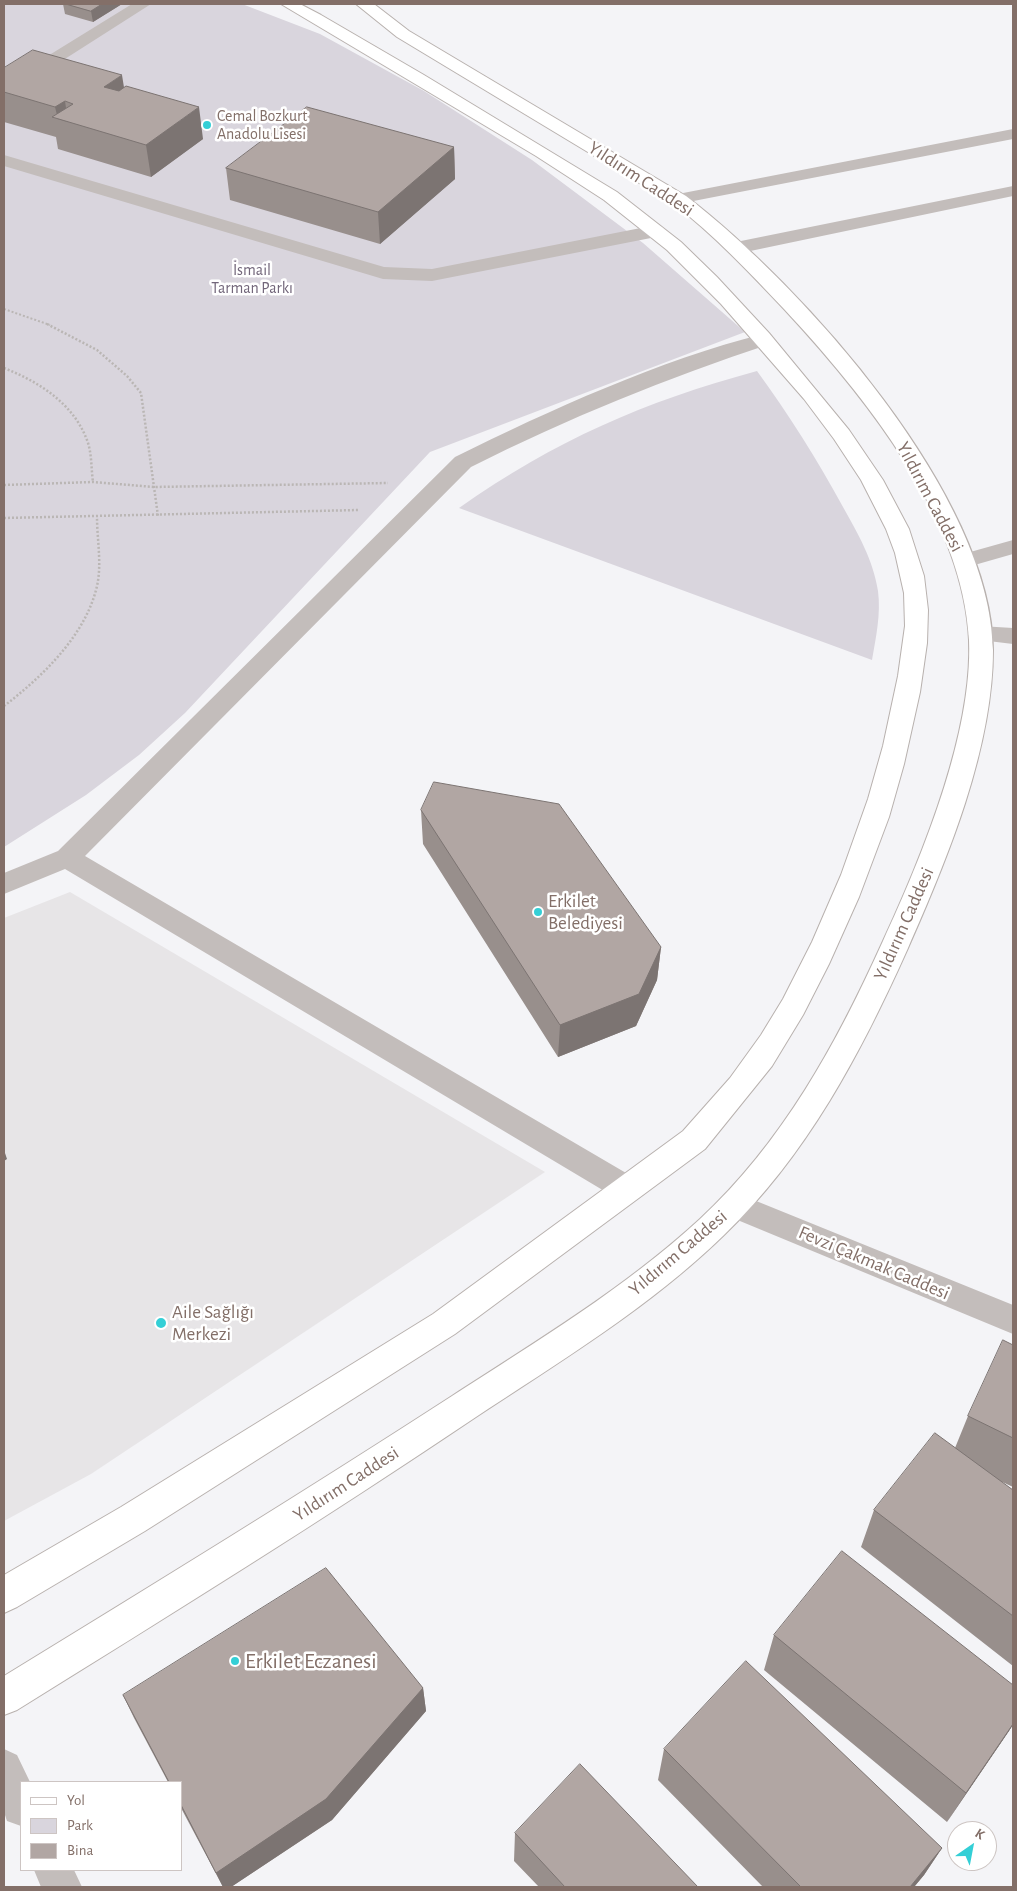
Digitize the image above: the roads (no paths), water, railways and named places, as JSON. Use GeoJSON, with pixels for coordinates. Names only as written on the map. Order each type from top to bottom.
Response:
{"type":"FeatureCollection","features":[{"type":"Feature","properties":{"kind":"street"},"geometry":{"type":"LineString","coordinates":[[4,90],[143,4]]}},
{"type":"Feature","properties":{"kind":"street","name":"Yıldırım Caddesi"},"geometry":{"type":"LineString","coordinates":[[4,1594],[133,1518],[444,1324],[694,1140],[724,1106],[780,1029],[804,986],[843,904],[873,826],[895,752],[917,643],[918,609],[912,574],[901,539],[885,506],[857,458],[826,413],[705,275],[656,230],[607,193],[572,170],[347,36],[289,4]]}},
{"type":"Feature","properties":{"kind":"street","name":"Yıldırım Caddesi"},"geometry":{"type":"LineString","coordinates":[[4,1697],[223,1563],[382,1462],[508,1378],[672,1262],[734,1205],[785,1147],[813,1106],[884,971],[923,884],[948,814],[967,747],[979,684],[980,634],[964,562],[946,519],[924,479],[866,390],[834,351],[736,248],[678,199],[404,34],[364,4]]}},
{"type":"Feature","properties":{"kind":"street"},"geometry":{"type":"LineString","coordinates":[[678,199],[1013,134]]}},
{"type":"Feature","properties":{"kind":"street"},"geometry":{"type":"LineString","coordinates":[[4,160],[374,270],[399,275],[448,272],[656,230]]}},
{"type":"Feature","properties":{"kind":"street"},"geometry":{"type":"LineString","coordinates":[[736,248],[1013,191]]}},
{"type":"Feature","properties":{"kind":"street"},"geometry":{"type":"LineString","coordinates":[[4,884],[67,858],[463,462],[525,430],[588,402],[654,376],[763,340]]}},
{"type":"Feature","properties":{"kind":"street"},"geometry":{"type":"LineString","coordinates":[[964,562],[1013,547]]}},
{"type":"Feature","properties":{"kind":"street"},"geometry":{"type":"LineString","coordinates":[[980,634],[1013,636]]}},
{"type":"Feature","properties":{"kind":"street"},"geometry":{"type":"LineString","coordinates":[[67,858],[626,1189]]}},
{"type":"Feature","properties":{"kind":"street","name":"Fevzi Çakmak Caddesi"},"geometry":{"type":"LineString","coordinates":[[734,1205],[1013,1320]]}},
{"type":"Feature","properties":{"kind":"street"},"geometry":{"type":"LineString","coordinates":[[4,1768],[20,1805]]}},
{"type":"Feature","properties":{"kind":"street"},"geometry":{"type":"LineString","coordinates":[[54,1871],[62,1887]]}},
{"type":"Feature","properties":{"kind":"place","name":"Cemal Bozkurt Anadolu Lisesi"},"geometry":{"type":"Point","coordinates":[207,125]}},
{"type":"Feature","properties":{"kind":"place","name":"Erkilet Belediyesi"},"geometry":{"type":"Point","coordinates":[538,912]}},
{"type":"Feature","properties":{"kind":"place","name":"Aile Sağlığı Merkezi"},"geometry":{"type":"Point","coordinates":[161,1323]}},
{"type":"Feature","properties":{"kind":"place","name":"Erkilet Eczanesi"},"geometry":{"type":"Point","coordinates":[235,1661]}},
{"type":"Feature","properties":{"kind":"park label","name":"İsmail Tarman Parkı"},"geometry":{"type":"Point","coordinates":[252,279]}}]}
